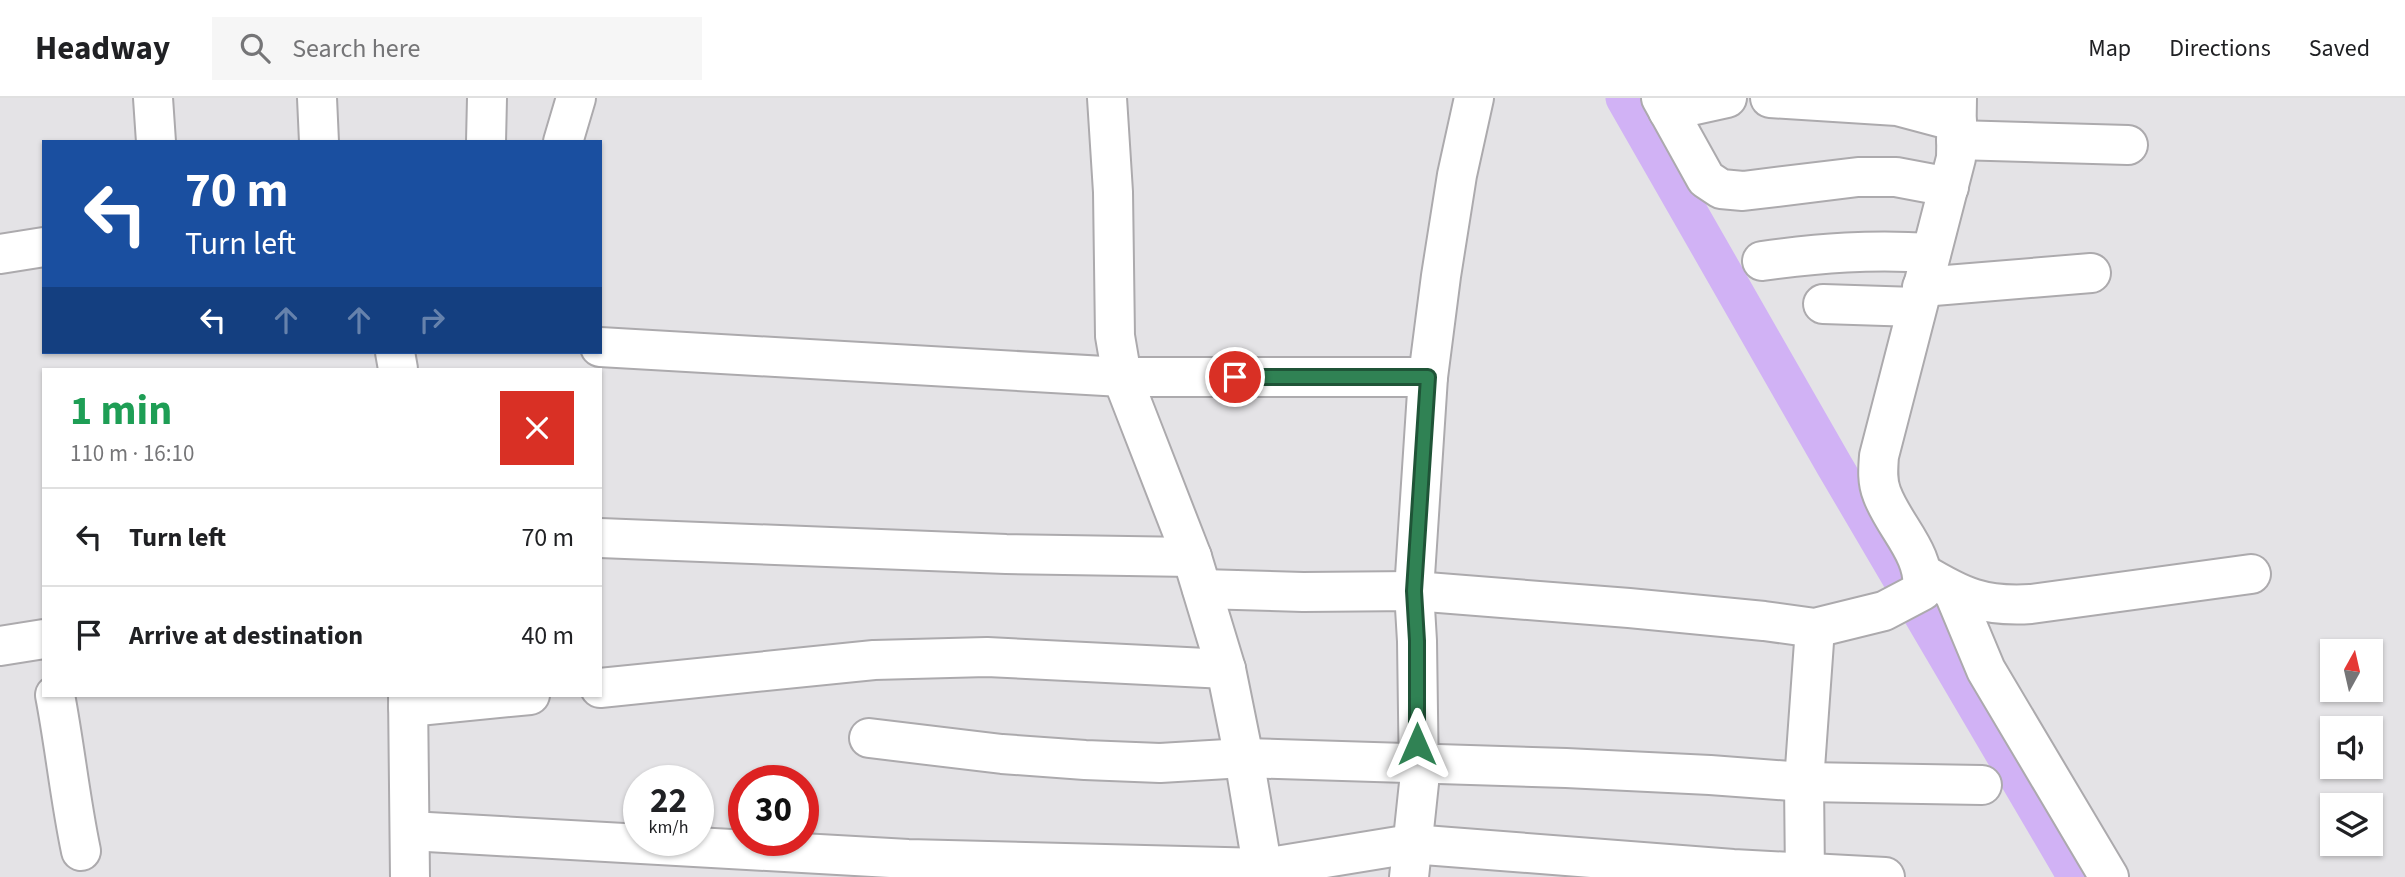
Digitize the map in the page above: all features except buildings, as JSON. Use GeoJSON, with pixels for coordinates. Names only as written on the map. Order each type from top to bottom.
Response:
{"type":"FeatureCollection","features":[{"type":"Feature","properties":{"kind":"street"},"geometry":{"type":"LineString","coordinates":[[153,98],[156,140]]}},
{"type":"Feature","properties":{"kind":"street"},"geometry":{"type":"LineString","coordinates":[[317,98],[319,140]]}},
{"type":"Feature","properties":{"kind":"street"},"geometry":{"type":"LineString","coordinates":[[486,140],[487,98]]}},
{"type":"Feature","properties":{"kind":"street"},"geometry":{"type":"LineString","coordinates":[[565,140],[576,98]]}},
{"type":"Feature","properties":{"kind":"street"},"geometry":{"type":"LineString","coordinates":[[1107,98],[1113,192],[1115,336],[1122,377],[1197,573],[1226,669],[1264,873]]}},
{"type":"Feature","properties":{"kind":"street"},"geometry":{"type":"LineString","coordinates":[[1410,860],[1419,783],[1414,591],[1428,377],[1455,188],[1474,98]]}},
{"type":"Feature","properties":{"kind":"street"},"geometry":{"type":"LineString","coordinates":[[1727,98],[1665,105],[1706,179],[1721,189],[1743,191],[1857,177],[1896,177],[1949,187]]}},
{"type":"Feature","properties":{"kind":"street"},"geometry":{"type":"LineString","coordinates":[[1770,98],[1897,106],[1957,120],[2128,145]]}},
{"type":"Feature","properties":{"kind":"street"},"geometry":{"type":"LineString","coordinates":[[1957,120],[1956,158],[1879,456],[1877,475],[1882,495],[1932,585],[1986,670],[2109,877]]}},
{"type":"Feature","properties":{"kind":"street"},"geometry":{"type":"LineString","coordinates":[[0,254],[42,247]]}},
{"type":"Feature","properties":{"kind":"street"},"geometry":{"type":"LineString","coordinates":[[1762,261],[1836,252],[1882,250],[1923,283]]}},
{"type":"Feature","properties":{"kind":"street"},"geometry":{"type":"LineString","coordinates":[[1822,304],[1923,283],[2091,273]]}},
{"type":"Feature","properties":{"kind":"street"},"geometry":{"type":"LineString","coordinates":[[602,347],[1122,377],[1428,377]]}},
{"type":"Feature","properties":{"kind":"street"},"geometry":{"type":"LineString","coordinates":[[602,538],[1006,554],[1197,573],[1303,592],[1414,591],[1629,608],[1815,628],[1884,611],[1932,585],[2001,606],[2251,574]]}},
{"type":"Feature","properties":{"kind":"street"},"geometry":{"type":"LineString","coordinates":[[1805,875],[1804,782],[1815,628]]}},
{"type":"Feature","properties":{"kind":"street"},"geometry":{"type":"LineString","coordinates":[[0,646],[42,645]]}},
{"type":"Feature","properties":{"kind":"street"},"geometry":{"type":"LineString","coordinates":[[602,688],[874,660],[987,657],[1226,669]]}},
{"type":"Feature","properties":{"kind":"street"},"geometry":{"type":"LineString","coordinates":[[54,697],[65,749],[70,801],[81,851]]}},
{"type":"Feature","properties":{"kind":"street"},"geometry":{"type":"LineString","coordinates":[[410,877],[408,701],[489,697]]}},
{"type":"Feature","properties":{"kind":"street"},"geometry":{"type":"LineString","coordinates":[[869,738],[1002,754],[1085,760],[1160,763],[1244,758],[1697,774],[1804,782],[1982,785]]}},
{"type":"Feature","properties":{"kind":"street"},"geometry":{"type":"LineString","coordinates":[[410,831],[908,859],[1264,873],[1410,860],[1720,868],[1805,875],[1885,877]]}},
{"type":"Feature","properties":{"kind":"waterway"},"geometry":{"type":"LineString","coordinates":[[1624,98],[1834,465],[2076,877]]}},
{"type":"Feature","properties":{"kind":"route"},"geometry":{"type":"LineString","coordinates":[[1235,377],[1428,377],[1414,591],[1417,744]]}}]}
